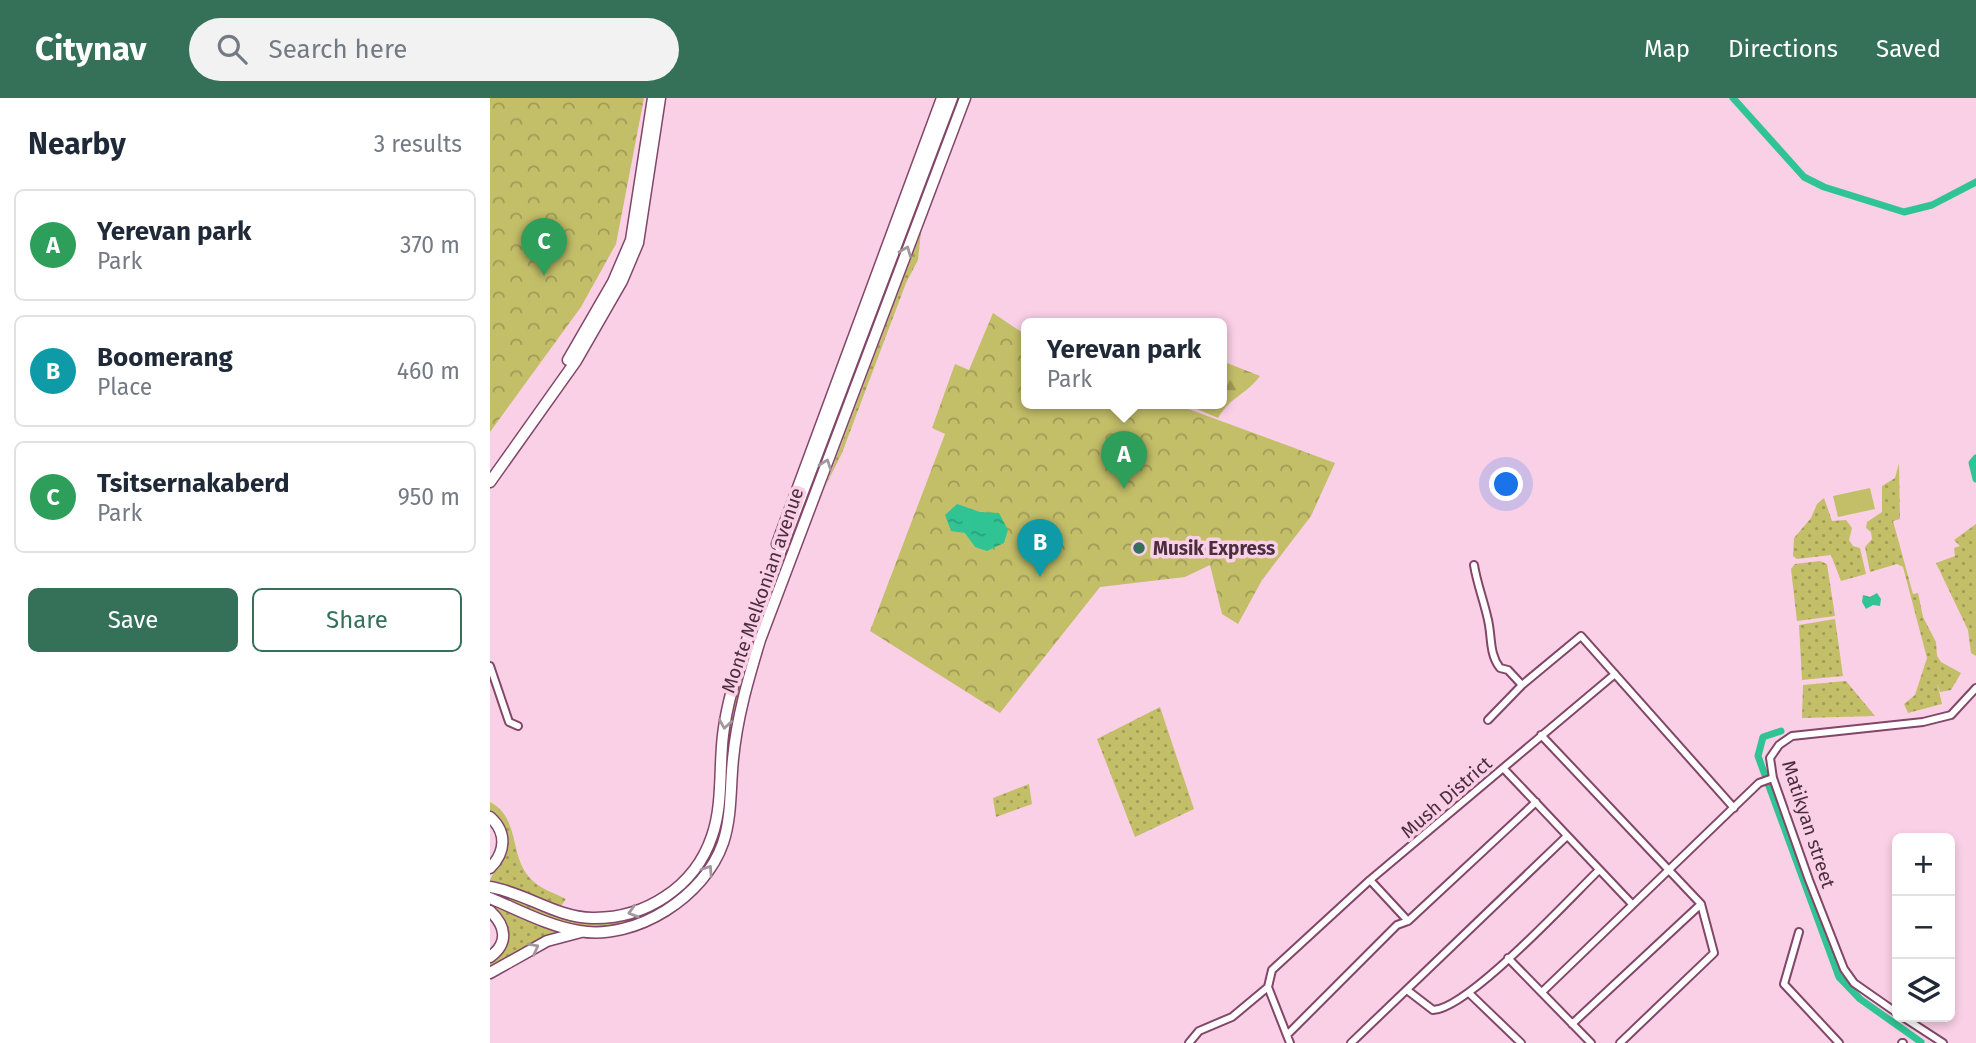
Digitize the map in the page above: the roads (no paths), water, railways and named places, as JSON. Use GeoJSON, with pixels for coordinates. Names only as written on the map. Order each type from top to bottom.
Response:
{"type":"FeatureCollection","features":[{"type":"Feature","properties":{"kind":"main road"},"geometry":{"type":"LineString","coordinates":[[490,471],[571,356],[622,261],[631,240],[653,98]]}},
{"type":"Feature","properties":{"kind":"main road"},"geometry":{"type":"LineString","coordinates":[[490,482],[576,361],[622,281],[638,243],[660,98]]}},
{"type":"Feature","properties":{"kind":"main road"},"geometry":{"type":"LineString","coordinates":[[774,566],[779,533],[943,98]]}},
{"type":"Feature","properties":{"kind":"main road","name":"Monte Melkonian avenue"},"geometry":{"type":"LineString","coordinates":[[490,887],[552,910],[592,918],[631,914],[652,905],[675,891],[697,868],[712,836],[718,809],[727,712],[748,637],[952,98]]}},
{"type":"Feature","properties":{"kind":"main road","name":"Monte Melkonian avenue"},"geometry":{"type":"LineString","coordinates":[[490,898],[544,921],[581,932],[621,928],[658,915],[698,884],[713,865],[729,821],[740,705],[760,640],[965,98]]}},
{"type":"Feature","properties":{"kind":"main road"},"geometry":{"type":"LineString","coordinates":[[803,489],[814,494]]}},
{"type":"Feature","properties":{"kind":"main road"},"geometry":{"type":"LineString","coordinates":[[748,637],[760,640]]}},
{"type":"Feature","properties":{"kind":"main road"},"geometry":{"type":"LineString","coordinates":[[490,817],[499,827],[503,840],[500,856],[490,868]]}},
{"type":"Feature","properties":{"kind":"main road"},"geometry":{"type":"LineString","coordinates":[[490,911],[505,932],[501,946],[490,957]]}},
{"type":"Feature","properties":{"kind":"main road"},"geometry":{"type":"LineString","coordinates":[[490,973],[547,941],[581,932]]}},
{"type":"Feature","properties":{"kind":"street"},"geometry":{"type":"LineString","coordinates":[[1474,565],[1478,591],[1488,620],[1493,660],[1522,685]]}},
{"type":"Feature","properties":{"kind":"street"},"geometry":{"type":"LineString","coordinates":[[1488,720],[1522,685],[1581,636],[1734,808]]}},
{"type":"Feature","properties":{"kind":"street"},"geometry":{"type":"LineString","coordinates":[[490,666],[509,722],[518,726]]}},
{"type":"Feature","properties":{"kind":"street","name":"Mush District"},"geometry":{"type":"LineString","coordinates":[[1268,987],[1272,970],[1281,960],[1370,880],[1615,674]]}},
{"type":"Feature","properties":{"kind":"street","name":"Matikyan street"},"geometry":{"type":"LineString","coordinates":[[1892,1010],[1854,983],[1844,969],[1773,778],[1770,758],[1779,746],[1792,736],[1923,722],[1951,715],[1976,688]]}},
{"type":"Feature","properties":{"kind":"street"},"geometry":{"type":"LineString","coordinates":[[1541,735],[1701,904],[1714,953],[1620,1043]]}},
{"type":"Feature","properties":{"kind":"street"},"geometry":{"type":"LineString","coordinates":[[1504,769],[1632,904]]}},
{"type":"Feature","properties":{"kind":"street"},"geometry":{"type":"LineString","coordinates":[[1542,992],[1759,783],[1773,778]]}},
{"type":"Feature","properties":{"kind":"street"},"geometry":{"type":"LineString","coordinates":[[1287,1035],[1397,925],[1408,921],[1536,802]]}},
{"type":"Feature","properties":{"kind":"street"},"geometry":{"type":"LineString","coordinates":[[1350,1043],[1567,836]]}},
{"type":"Feature","properties":{"kind":"street"},"geometry":{"type":"LineString","coordinates":[[1407,990],[1428,1009],[1433,1010],[1443,1009],[1469,993],[1599,870]]}},
{"type":"Feature","properties":{"kind":"street"},"geometry":{"type":"LineString","coordinates":[[1370,880],[1408,921]]}},
{"type":"Feature","properties":{"kind":"street"},"geometry":{"type":"LineString","coordinates":[[1572,1024],[1701,904]]}},
{"type":"Feature","properties":{"kind":"street"},"geometry":{"type":"LineString","coordinates":[[1799,932],[1784,984],[1839,1043]]}},
{"type":"Feature","properties":{"kind":"street"},"geometry":{"type":"LineString","coordinates":[[1508,958],[1591,1043]]}},
{"type":"Feature","properties":{"kind":"street"},"geometry":{"type":"LineString","coordinates":[[1189,1043],[1199,1031],[1232,1017],[1268,987],[1290,1043]]}},
{"type":"Feature","properties":{"kind":"street"},"geometry":{"type":"LineString","coordinates":[[1469,993],[1521,1043]]}},
{"type":"Feature","properties":{"kind":"street"},"geometry":{"type":"LineString","coordinates":[[1911,1022],[1943,1043]]}},
{"type":"Feature","properties":{"kind":"water"},"geometry":{"type":"Polygon","coordinates":[[[957,504],[980,512],[999,513],[1008,530],[1004,543],[987,551],[975,547],[965,533],[951,531],[945,515],[957,504]]]}},
{"type":"Feature","properties":{"kind":"water"},"geometry":{"type":"Polygon","coordinates":[[[1877,593],[1881,599],[1880,606],[1873,605],[1866,609],[1862,602],[1863,595],[1870,597],[1877,593]]]}},
{"type":"Feature","properties":{"kind":"waterway"},"geometry":{"type":"LineString","coordinates":[[1733,98],[1804,177],[1824,187],[1904,212],[1932,205],[1976,182]]}},
{"type":"Feature","properties":{"kind":"waterway"},"geometry":{"type":"LineString","coordinates":[[1976,458],[1972,463],[1976,479]]}},
{"type":"Feature","properties":{"kind":"waterway"},"geometry":{"type":"LineString","coordinates":[[1781,731],[1763,737],[1758,756],[1839,977],[1860,999],[1921,1042]]}},
{"type":"Feature","properties":{"kind":"place","name":"Tsitsernakaberd"},"geometry":{"type":"Point","coordinates":[544,276]}},
{"type":"Feature","properties":{"kind":"place","name":"Yerevan park"},"geometry":{"type":"Point","coordinates":[1124,489]}},
{"type":"Feature","properties":{"kind":"place","name":"Musik Express"},"geometry":{"type":"Point","coordinates":[1139,548]}},
{"type":"Feature","properties":{"kind":"place","name":"Boomerang"},"geometry":{"type":"Point","coordinates":[1040,577]}}]}
